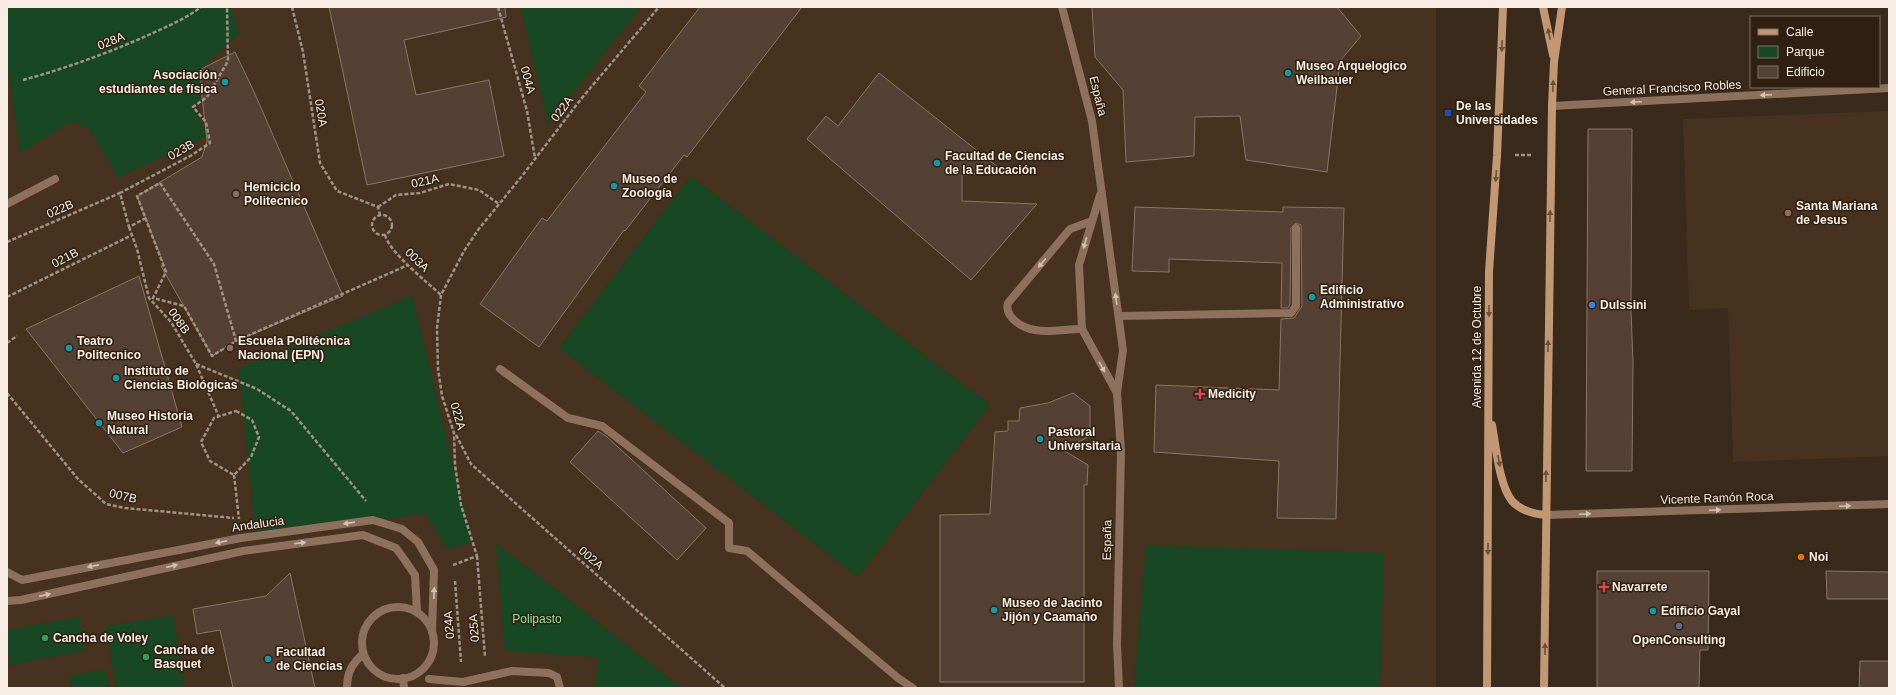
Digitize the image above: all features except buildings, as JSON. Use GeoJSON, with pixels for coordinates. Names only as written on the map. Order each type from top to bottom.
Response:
{"type":"FeatureCollection","features":[{"type":"Feature","properties":{"kind":"main road","name":"Avenida 12 de Octubre"},"geometry":{"type":"LineString","coordinates":[[1487,688],[1489,272],[1497,156],[1503,7]]}},
{"type":"Feature","properties":{"kind":"main road"},"geometry":{"type":"LineString","coordinates":[[1543,7],[1554,62]]}},
{"type":"Feature","properties":{"kind":"main road"},"geometry":{"type":"LineString","coordinates":[[1544,688],[1552,106],[1554,62],[1562,7]]}},
{"type":"Feature","properties":{"kind":"main road"},"geometry":{"type":"LineString","coordinates":[[1489,409],[1503,482],[1512,501],[1525,510],[1536,514],[1546,515]]}},
{"type":"Feature","properties":{"kind":"street","name":"España"},"geometry":{"type":"LineString","coordinates":[[1062,7],[1092,121],[1123,350],[1117,393],[1121,451],[1117,645],[1119,688]]}},
{"type":"Feature","properties":{"kind":"street","name":"General Francisco Robles"},"geometry":{"type":"LineString","coordinates":[[1552,106],[1889,88]]}},
{"type":"Feature","properties":{"kind":"street"},"geometry":{"type":"LineString","coordinates":[[7,204],[56,179]]}},
{"type":"Feature","properties":{"kind":"street","name":"España"},"geometry":{"type":"LineString","coordinates":[[1101,192],[1079,265],[1082,329],[1117,393]]}},
{"type":"Feature","properties":{"kind":"street"},"geometry":{"type":"LineString","coordinates":[[1082,329],[1034,330],[1016,322],[1008,314],[1006,309],[1008,303],[1070,229],[1092,222]]}},
{"type":"Feature","properties":{"kind":"street"},"geometry":{"type":"LineString","coordinates":[[1119,316],[1291,313],[1296,306],[1296,228]]}},
{"type":"Feature","properties":{"kind":"street"},"geometry":{"type":"LineString","coordinates":[[500,369],[568,418],[602,426],[729,523],[729,548],[747,551],[898,678],[913,688]]}},
{"type":"Feature","properties":{"kind":"street","name":"Vicente Ramón Roca"},"geometry":{"type":"LineString","coordinates":[[1546,515],[1889,504]]}},
{"type":"Feature","properties":{"kind":"street","name":"Andalucia"},"geometry":{"type":"LineString","coordinates":[[7,572],[22,580],[241,538],[373,520],[402,529],[418,542],[434,570],[432,632]]}},
{"type":"Feature","properties":{"kind":"street","name":"Andalucia"},"geometry":{"type":"LineString","coordinates":[[7,601],[21,600],[243,551],[364,535],[396,548],[415,574],[417,612]]}},
{"type":"Feature","properties":{"kind":"street"},"geometry":{"type":"LineString","coordinates":[[393,607],[406,608],[417,612],[427,620],[432,632],[434,644],[431,656],[424,667],[415,675],[403,678],[390,678],[379,673],[369,665],[363,654],[362,641],[365,629],[371,618],[381,611],[393,607]]}},
{"type":"Feature","properties":{"kind":"street"},"geometry":{"type":"LineString","coordinates":[[347,688],[348,674],[352,665],[363,654]]}},
{"type":"Feature","properties":{"kind":"street"},"geometry":{"type":"LineString","coordinates":[[424,667],[429,679],[430,688]]}},
{"type":"Feature","properties":{"kind":"street"},"geometry":{"type":"LineString","coordinates":[[429,679],[463,682],[512,671],[549,673],[557,677],[560,688]]}},
{"type":"Feature","properties":{"kind":"street"},"geometry":{"type":"LineString","coordinates":[[403,678],[404,688]]}},
{"type":"Feature","properties":{"kind":"path","name":"028A"},"geometry":{"type":"LineString","coordinates":[[23,80],[50,73],[119,48],[190,15],[202,7]]}},
{"type":"Feature","properties":{"kind":"path","name":"023B"},"geometry":{"type":"LineString","coordinates":[[120,193],[192,155],[210,143],[206,122],[193,107],[207,97],[228,61],[227,7]]}},
{"type":"Feature","properties":{"kind":"path","name":"020A"},"geometry":{"type":"LineString","coordinates":[[292,7],[303,52],[320,163],[337,191],[378,207]]}},
{"type":"Feature","properties":{"kind":"path","name":"004A"},"geometry":{"type":"LineString","coordinates":[[498,7],[527,111],[536,158]]}},
{"type":"Feature","properties":{"kind":"path","name":"022A"},"geometry":{"type":"LineString","coordinates":[[477,556],[461,505],[455,465],[454,433],[442,396],[438,370],[437,328],[441,295],[464,251],[499,204],[581,99],[659,7]]}},
{"type":"Feature","properties":{"kind":"path"},"geometry":{"type":"LineString","coordinates":[[1509,156],[1537,154]]}},
{"type":"Feature","properties":{"kind":"path"},"geometry":{"type":"LineString","coordinates":[[236,341],[214,264],[160,183],[137,196],[166,272],[153,298],[184,306],[212,356],[236,341],[408,265]]}},
{"type":"Feature","properties":{"kind":"path","name":"021A"},"geometry":{"type":"LineString","coordinates":[[378,207],[396,195],[420,194],[449,184],[479,190],[499,204]]}},
{"type":"Feature","properties":{"kind":"path"},"geometry":{"type":"LineString","coordinates":[[120,193],[132,234]]}},
{"type":"Feature","properties":{"kind":"path","name":"022B"},"geometry":{"type":"LineString","coordinates":[[7,242],[120,193]]}},
{"type":"Feature","properties":{"kind":"path"},"geometry":{"type":"LineString","coordinates":[[378,207],[380,215]]}},
{"type":"Feature","properties":{"kind":"path"},"geometry":{"type":"LineString","coordinates":[[380,215],[388,217],[391,221],[391,229],[385,235],[377,235],[372,228],[371,223],[373,219],[380,215]]}},
{"type":"Feature","properties":{"kind":"path"},"geometry":{"type":"LineString","coordinates":[[129,227],[146,218]]}},
{"type":"Feature","properties":{"kind":"path","name":"021B"},"geometry":{"type":"LineString","coordinates":[[7,297],[132,234]]}},
{"type":"Feature","properties":{"kind":"path","name":"008B"},"geometry":{"type":"LineString","coordinates":[[132,234],[149,298],[171,322],[196,364],[219,417]]}},
{"type":"Feature","properties":{"kind":"path","name":"003A"},"geometry":{"type":"LineString","coordinates":[[385,235],[387,242],[408,265],[441,295]]}},
{"type":"Feature","properties":{"kind":"path"},"geometry":{"type":"LineString","coordinates":[[7,343],[17,336]]}},
{"type":"Feature","properties":{"kind":"path"},"geometry":{"type":"LineString","coordinates":[[196,364],[257,390],[292,410],[370,507]]}},
{"type":"Feature","properties":{"kind":"path","name":"007B"},"geometry":{"type":"LineString","coordinates":[[7,394],[78,479],[106,504],[125,508],[240,519],[234,475]]}},
{"type":"Feature","properties":{"kind":"path"},"geometry":{"type":"LineString","coordinates":[[236,411],[252,420],[259,437],[251,457],[234,475],[210,461],[201,442],[214,418],[236,411]]}},
{"type":"Feature","properties":{"kind":"path","name":"002A"},"geometry":{"type":"LineString","coordinates":[[454,433],[471,464],[725,688]]}},
{"type":"Feature","properties":{"kind":"path"},"geometry":{"type":"LineString","coordinates":[[451,561],[454,566],[477,556]]}},
{"type":"Feature","properties":{"kind":"path","name":"025A"},"geometry":{"type":"LineString","coordinates":[[463,682],[483,666],[485,655],[477,556]]}},
{"type":"Feature","properties":{"kind":"path","name":"024A"},"geometry":{"type":"LineString","coordinates":[[454,574],[463,682]]}},
{"type":"Feature","properties":{"kind":"shaded area"},"geometry":{"type":"Polygon","coordinates":[[[7,7],[1436,7],[1436,688],[7,688],[7,7]]]}},
{"type":"Feature","properties":{"kind":"shaded area","name":"Santa Mariana de Jesus"},"geometry":{"type":"Polygon","coordinates":[[[1889,111],[1889,456],[1733,462],[1728,308],[1689,310],[1683,119],[1889,111]]]}},
{"type":"Feature","properties":{"kind":"green space"},"geometry":{"type":"Polygon","coordinates":[[[7,7],[230,7],[240,33],[199,70],[201,101],[193,107],[208,136],[118,178],[89,128],[70,122],[20,153],[10,79],[7,72],[7,7]]]}},
{"type":"Feature","properties":{"kind":"green space"},"geometry":{"type":"Polygon","coordinates":[[[521,7],[641,7],[548,125],[521,7]]]}},
{"type":"Feature","properties":{"kind":"green space"},"geometry":{"type":"Polygon","coordinates":[[[691,176],[990,405],[858,577],[559,348],[691,176]]]}},
{"type":"Feature","properties":{"kind":"green space"},"geometry":{"type":"Polygon","coordinates":[[[412,296],[472,542],[447,550],[425,513],[256,540],[239,368],[412,296]]]}},
{"type":"Feature","properties":{"kind":"green space","name":"Polipasto"},"geometry":{"type":"Polygon","coordinates":[[[496,543],[682,688],[596,688],[597,657],[505,651],[496,543]]]}},
{"type":"Feature","properties":{"kind":"green space"},"geometry":{"type":"Polygon","coordinates":[[[1146,545],[1384,553],[1380,688],[1134,688],[1146,545]]]}},
{"type":"Feature","properties":{"kind":"green space","name":"Cancha de Basquet"},"geometry":{"type":"Polygon","coordinates":[[[173,615],[185,688],[116,688],[106,626],[173,615]]]}},
{"type":"Feature","properties":{"kind":"green space","name":"Cancha de Voley"},"geometry":{"type":"Polygon","coordinates":[[[79,617],[85,651],[10,665],[7,646],[7,630],[79,617]]]}},
{"type":"Feature","properties":{"kind":"green space","name":"Cancha de Voley"},"geometry":{"type":"Polygon","coordinates":[[[105,669],[109,688],[71,688],[69,676],[105,669]]]}},
{"type":"Feature","properties":{"kind":"place","name":"Museo Arquelogico Weilbauer"},"geometry":{"type":"Point","coordinates":[1288,73]}},
{"type":"Feature","properties":{"kind":"place","name":"Asociación estudiantes de física"},"geometry":{"type":"Point","coordinates":[225,82]}},
{"type":"Feature","properties":{"kind":"place","name":"De las Universidades"},"geometry":{"type":"Point","coordinates":[1448,113]}},
{"type":"Feature","properties":{"kind":"place","name":"Facultad de Ciencias de la Educación"},"geometry":{"type":"Point","coordinates":[937,163]}},
{"type":"Feature","properties":{"kind":"place","name":"Museo de Zoología"},"geometry":{"type":"Point","coordinates":[614,186]}},
{"type":"Feature","properties":{"kind":"place","name":"Hemiciclo Politecnico"},"geometry":{"type":"Point","coordinates":[236,194]}},
{"type":"Feature","properties":{"kind":"place","name":"Santa Mariana de Jesus"},"geometry":{"type":"Point","coordinates":[1788,213]}},
{"type":"Feature","properties":{"kind":"place","name":"Edificio Administrativo"},"geometry":{"type":"Point","coordinates":[1312,297]}},
{"type":"Feature","properties":{"kind":"place","name":"Dulssini"},"geometry":{"type":"Point","coordinates":[1592,305]}},
{"type":"Feature","properties":{"kind":"place","name":"Teatro Politecnico"},"geometry":{"type":"Point","coordinates":[69,348]}},
{"type":"Feature","properties":{"kind":"place","name":"Escuela Politécnica Nacional (EPN)"},"geometry":{"type":"Point","coordinates":[230,348]}},
{"type":"Feature","properties":{"kind":"place","name":"Instituto de Ciencias Biológicas"},"geometry":{"type":"Point","coordinates":[116,378]}},
{"type":"Feature","properties":{"kind":"place","name":"Medicity"},"geometry":{"type":"Point","coordinates":[1200,394]}},
{"type":"Feature","properties":{"kind":"place","name":"Museo Historia Natural"},"geometry":{"type":"Point","coordinates":[99,423]}},
{"type":"Feature","properties":{"kind":"place","name":"Pastoral Universitaria"},"geometry":{"type":"Point","coordinates":[1040,439]}},
{"type":"Feature","properties":{"kind":"place","name":"Noi"},"geometry":{"type":"Point","coordinates":[1801,557]}},
{"type":"Feature","properties":{"kind":"place","name":"Navarrete"},"geometry":{"type":"Point","coordinates":[1604,587]}},
{"type":"Feature","properties":{"kind":"place","name":"Museo de Jacinto Jijón y Caamaño"},"geometry":{"type":"Point","coordinates":[994,610]}},
{"type":"Feature","properties":{"kind":"place","name":"Edificio Gayal"},"geometry":{"type":"Point","coordinates":[1653,611]}},
{"type":"Feature","properties":{"kind":"place","name":"OpenConsulting"},"geometry":{"type":"Point","coordinates":[1679,626]}},
{"type":"Feature","properties":{"kind":"place","name":"Cancha de Voley"},"geometry":{"type":"Point","coordinates":[45,638]}},
{"type":"Feature","properties":{"kind":"place","name":"Cancha de Basquet"},"geometry":{"type":"Point","coordinates":[146,657]}},
{"type":"Feature","properties":{"kind":"place","name":"Facultad de Ciencias"},"geometry":{"type":"Point","coordinates":[268,659]}}]}
